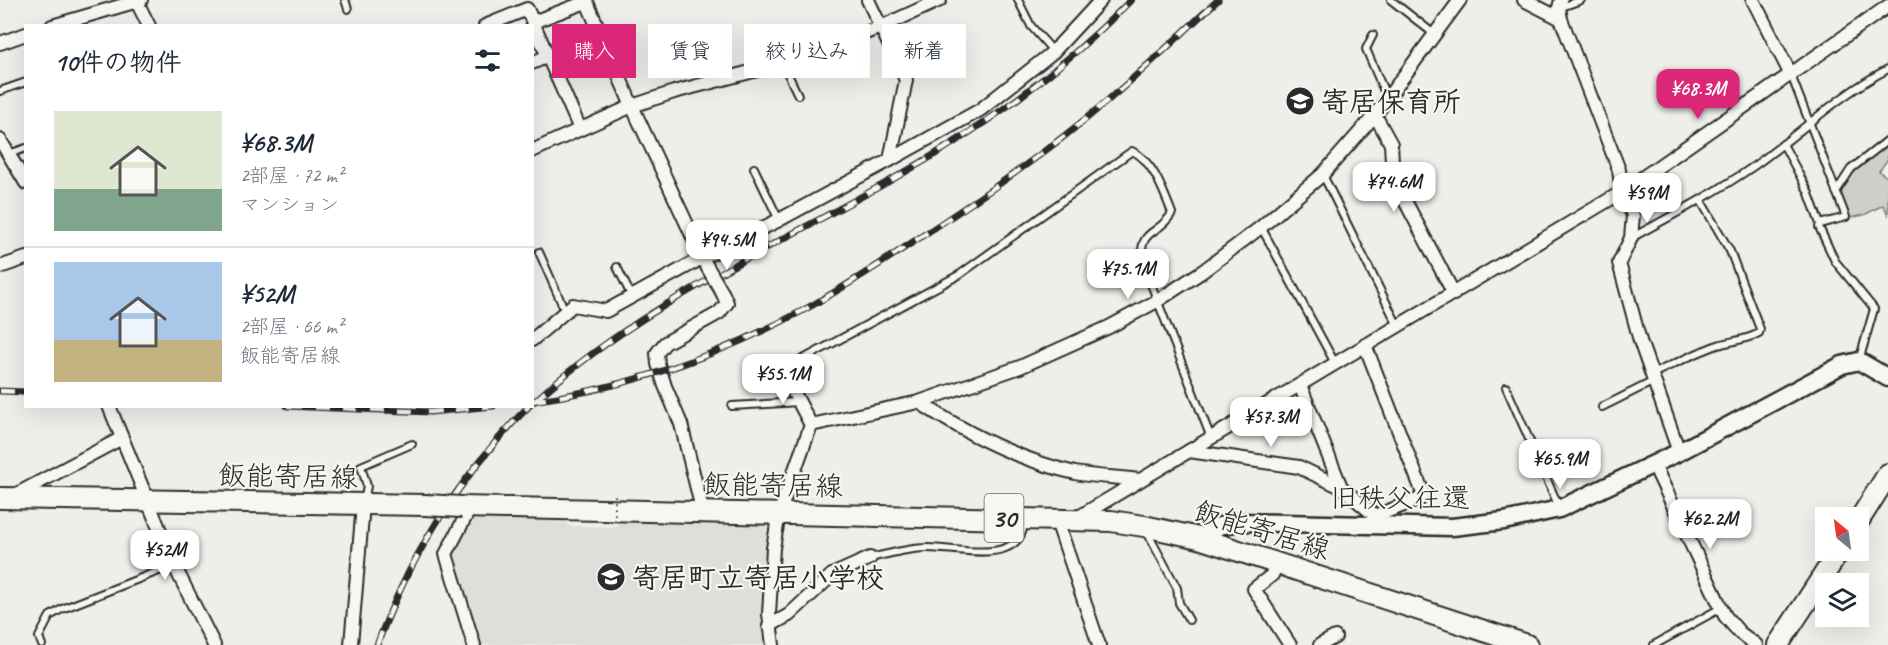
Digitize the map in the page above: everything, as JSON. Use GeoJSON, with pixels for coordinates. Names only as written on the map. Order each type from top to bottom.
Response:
{"type":"FeatureCollection","features":[{"type":"Feature","properties":{"kind":"main road"},"geometry":{"type":"LineString","coordinates":[[1867,507],[1888,474]]}},
{"type":"Feature","properties":{"kind":"main road","name":"飯能寄居線"},"geometry":{"type":"LineString","coordinates":[[3,501],[425,505],[1111,521],[1199,538],[1527,645]]}},
{"type":"Feature","properties":{"kind":"main road"},"geometry":{"type":"LineString","coordinates":[[1778,645],[1833,561]]}},
{"type":"Feature","properties":{"kind":"street"},"geometry":{"type":"LineString","coordinates":[[868,0],[906,80],[890,160]]}},
{"type":"Feature","properties":{"kind":"street"},"geometry":{"type":"LineString","coordinates":[[870,31],[940,0]]}},
{"type":"Feature","properties":{"kind":"street"},"geometry":{"type":"LineString","coordinates":[[534,338],[573,305],[606,311],[980,110],[1053,52],[1101,0]]}},
{"type":"Feature","properties":{"kind":"street"},"geometry":{"type":"LineString","coordinates":[[811,425],[919,402],[1020,367],[1109,327],[1157,301],[1203,271],[1261,227],[1323,174],[1375,115],[1460,0]]}},
{"type":"Feature","properties":{"kind":"street"},"geometry":{"type":"LineString","coordinates":[[1524,0],[1560,9],[1619,170],[1622,192],[1633,215],[1630,238],[1619,263],[1640,341],[1679,452]]}},
{"type":"Feature","properties":{"kind":"street"},"geometry":{"type":"LineString","coordinates":[[1753,0],[1791,75]]}},
{"type":"Feature","properties":{"kind":"street"},"geometry":{"type":"LineString","coordinates":[[59,24],[139,1],[148,24]]}},
{"type":"Feature","properties":{"kind":"street"},"geometry":{"type":"LineString","coordinates":[[490,24],[527,9],[532,22],[586,1],[632,106],[704,260],[727,303],[719,313],[664,343],[657,353],[665,386],[681,424],[703,513]]}},
{"type":"Feature","properties":{"kind":"street"},"geometry":{"type":"LineString","coordinates":[[1076,519],[1622,192],[1888,6]]}},
{"type":"Feature","properties":{"kind":"street"},"geometry":{"type":"LineString","coordinates":[[534,26],[580,129]]}},
{"type":"Feature","properties":{"kind":"street"},"geometry":{"type":"LineString","coordinates":[[0,43],[24,35]]}},
{"type":"Feature","properties":{"kind":"street"},"geometry":{"type":"LineString","coordinates":[[534,62],[548,56]]}},
{"type":"Feature","properties":{"kind":"street"},"geometry":{"type":"LineString","coordinates":[[534,150],[632,106],[674,92],[744,74]]}},
{"type":"Feature","properties":{"kind":"street"},"geometry":{"type":"LineString","coordinates":[[1375,115],[1391,144],[1393,178],[1454,294]]}},
{"type":"Feature","properties":{"kind":"street"},"geometry":{"type":"LineString","coordinates":[[0,140],[24,180]]}},
{"type":"Feature","properties":{"kind":"street"},"geometry":{"type":"LineString","coordinates":[[0,267],[24,259]]}},
{"type":"Feature","properties":{"kind":"street"},"geometry":{"type":"LineString","coordinates":[[1189,451],[1299,467],[1341,487],[1381,521],[1420,499],[1423,493],[1365,345]]}},
{"type":"Feature","properties":{"kind":"street"},"geometry":{"type":"LineString","coordinates":[[1859,361],[1888,378]]}},
{"type":"Feature","properties":{"kind":"street","name":"旧秩父往還"},"geometry":{"type":"LineString","coordinates":[[1199,538],[1219,526],[1241,522],[1381,521],[1452,527],[1528,517],[1560,509],[1654,465],[1842,365],[1859,361]]}},
{"type":"Feature","properties":{"kind":"street"},"geometry":{"type":"LineString","coordinates":[[773,645],[770,626],[773,548],[779,514],[811,425],[782,370]]}},
{"type":"Feature","properties":{"kind":"street"},"geometry":{"type":"LineString","coordinates":[[1300,385],[1341,487]]}},
{"type":"Feature","properties":{"kind":"street"},"geometry":{"type":"LineString","coordinates":[[919,402],[955,426],[1026,459],[1077,473],[1140,480]]}},
{"type":"Feature","properties":{"kind":"street"},"geometry":{"type":"LineString","coordinates":[[110,408],[174,565],[213,645]]}},
{"type":"Feature","properties":{"kind":"street"},"geometry":{"type":"LineString","coordinates":[[3,501],[122,438]]}},
{"type":"Feature","properties":{"kind":"street"},"geometry":{"type":"LineString","coordinates":[[1654,465],[1721,608],[1740,633],[1756,645]]}},
{"type":"Feature","properties":{"kind":"street"},"geometry":{"type":"LineString","coordinates":[[350,644],[363,505]]}},
{"type":"Feature","properties":{"kind":"street"},"geometry":{"type":"LineString","coordinates":[[466,507],[446,555],[474,645]]}},
{"type":"Feature","properties":{"kind":"street"},"geometry":{"type":"LineString","coordinates":[[1056,518],[1099,645]]}},
{"type":"Feature","properties":{"kind":"street"},"geometry":{"type":"LineString","coordinates":[[770,626],[789,615],[832,575],[870,558]]}},
{"type":"Feature","properties":{"kind":"street"},"geometry":{"type":"LineString","coordinates":[[1277,564],[1272,576],[1254,589],[1290,645]]}},
{"type":"Feature","properties":{"kind":"street"},"geometry":{"type":"LineString","coordinates":[[1320,645],[1335,637]]}},
{"type":"Feature","properties":{"kind":"lane"},"geometry":{"type":"LineString","coordinates":[[345,0],[348,9]]}},
{"type":"Feature","properties":{"kind":"lane"},"geometry":{"type":"LineString","coordinates":[[1018,0],[1031,26],[1053,52]]}},
{"type":"Feature","properties":{"kind":"lane"},"geometry":{"type":"LineString","coordinates":[[1391,0],[1435,35]]}},
{"type":"Feature","properties":{"kind":"lane"},"geometry":{"type":"LineString","coordinates":[[1560,9],[1581,0]]}},
{"type":"Feature","properties":{"kind":"lane"},"geometry":{"type":"LineString","coordinates":[[1373,36],[1366,49],[1387,99]]}},
{"type":"Feature","properties":{"kind":"lane"},"geometry":{"type":"LineString","coordinates":[[1630,238],[1701,201],[1783,144],[1838,98],[1888,69]]}},
{"type":"Feature","properties":{"kind":"lane"},"geometry":{"type":"LineString","coordinates":[[1791,75],[1846,217],[1820,224]]}},
{"type":"Feature","properties":{"kind":"lane"},"geometry":{"type":"LineString","coordinates":[[790,78],[798,95]]}},
{"type":"Feature","properties":{"kind":"lane"},"geometry":{"type":"LineString","coordinates":[[0,91],[24,83]]}},
{"type":"Feature","properties":{"kind":"lane"},"geometry":{"type":"LineString","coordinates":[[1836,192],[1851,168],[1888,140]]}},
{"type":"Feature","properties":{"kind":"lane"},"geometry":{"type":"LineString","coordinates":[[1783,144],[1808,191],[1820,224],[1819,227],[1835,261],[1874,309],[1859,361]]}},
{"type":"Feature","properties":{"kind":"lane"},"geometry":{"type":"LineString","coordinates":[[8,155],[24,149]]}},
{"type":"Feature","properties":{"kind":"lane"},"geometry":{"type":"LineString","coordinates":[[782,370],[959,275],[1132,151],[1139,154],[1160,182],[1172,213],[1166,224],[1147,234],[1141,249],[1142,261],[1211,438]]}},
{"type":"Feature","properties":{"kind":"lane"},"geometry":{"type":"LineString","coordinates":[[754,168],[779,220]]}},
{"type":"Feature","properties":{"kind":"lane"},"geometry":{"type":"LineString","coordinates":[[1323,174],[1398,326]]}},
{"type":"Feature","properties":{"kind":"lane"},"geometry":{"type":"LineString","coordinates":[[1602,407],[1707,349],[1728,341],[1753,337],[1759,333],[1760,329],[1730,251],[1701,201]]}},
{"type":"Feature","properties":{"kind":"lane"},"geometry":{"type":"LineString","coordinates":[[1261,227],[1335,363]]}},
{"type":"Feature","properties":{"kind":"lane"},"geometry":{"type":"LineString","coordinates":[[539,252],[565,311]]}},
{"type":"Feature","properties":{"kind":"lane"},"geometry":{"type":"LineString","coordinates":[[617,267],[632,297]]}},
{"type":"Feature","properties":{"kind":"lane"},"geometry":{"type":"LineString","coordinates":[[1506,387],[1560,509]]}},
{"type":"Feature","properties":{"kind":"lane"},"geometry":{"type":"LineString","coordinates":[[732,406],[799,402]]}},
{"type":"Feature","properties":{"kind":"lane"},"geometry":{"type":"LineString","coordinates":[[363,505],[368,486],[361,466],[412,444]]}},
{"type":"Feature","properties":{"kind":"lane"},"geometry":{"type":"LineString","coordinates":[[870,558],[924,548],[952,548],[991,553],[1001,551],[1018,540],[1023,531],[1025,518]]}},
{"type":"Feature","properties":{"kind":"lane"},"geometry":{"type":"LineString","coordinates":[[1144,526],[1177,588],[1179,603],[1189,620]]}},
{"type":"Feature","properties":{"kind":"lane"},"geometry":{"type":"LineString","coordinates":[[42,645],[39,637],[50,616],[62,609],[174,565]]}},
{"type":"Feature","properties":{"kind":"lane"},"geometry":{"type":"LineString","coordinates":[[1654,645],[1721,608]]}},
{"type":"Feature","properties":{"kind":"path"},"geometry":{"type":"LineString","coordinates":[[615,495],[615,521]]}},
{"type":"Feature","properties":{"kind":"shaded area"},"geometry":{"type":"Polygon","coordinates":[[[1888,144],[1888,159],[1879,171],[1888,178],[1888,214],[1883,205],[1864,215],[1849,218],[1840,194],[1860,165],[1888,144]]]}},
{"type":"Feature","properties":{"kind":"shaded area","name":"寄居町立寄居小学校"},"geometry":{"type":"Polygon","coordinates":[[[479,514],[561,516],[569,526],[617,527],[618,519],[772,524],[762,601],[763,633],[767,645],[479,645],[451,554],[472,518],[479,514]]]}},
{"type":"Feature","properties":{"kind":"railway"},"geometry":{"type":"LineString","coordinates":[[535,401],[575,367],[662,307],[707,280],[893,179],[958,140],[1047,76],[1104,27],[1131,0]]}},
{"type":"Feature","properties":{"kind":"railway"},"geometry":{"type":"LineString","coordinates":[[534,401],[602,388],[671,368],[738,342],[816,303],[872,269],[1037,157],[1121,89],[1218,0]]}},
{"type":"Feature","properties":{"kind":"railway"},"geometry":{"type":"LineString","coordinates":[[0,391],[24,392]]}},
{"type":"Feature","properties":{"kind":"railway"},"geometry":{"type":"LineString","coordinates":[[335,408],[430,412],[472,408]]}},
{"type":"Feature","properties":{"kind":"railway"},"geometry":{"type":"LineString","coordinates":[[377,645],[405,580],[440,518],[481,460],[527,408]]}},
{"type":"Feature","properties":{"kind":"place","name":"寄居保育所"},"geometry":{"type":"Point","coordinates":[1300,101]}},
{"type":"Feature","properties":{"kind":"place","name":"寄居町立寄居小学校"},"geometry":{"type":"Point","coordinates":[611,577]}}]}
